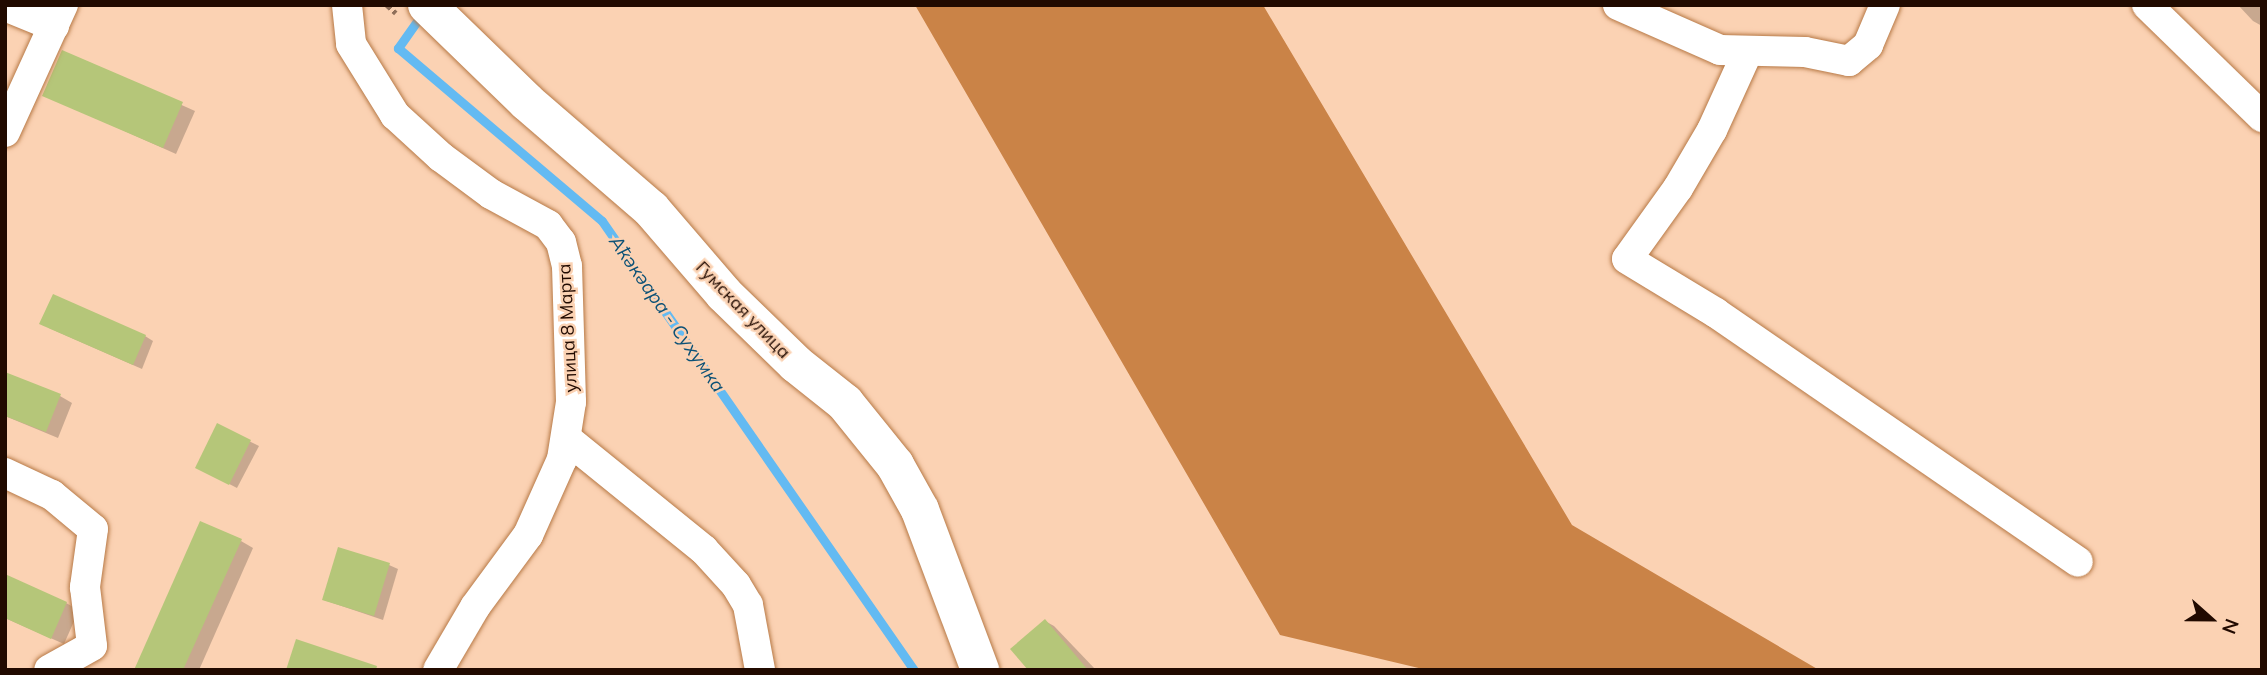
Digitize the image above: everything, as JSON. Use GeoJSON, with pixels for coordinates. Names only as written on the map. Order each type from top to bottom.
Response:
{"type":"FeatureCollection","features":[{"type":"Feature","properties":{"kind":"street","name":"улица 8 Марта"},"geometry":{"type":"LineString","coordinates":[[347,5],[351,44],[395,115],[440,157],[491,194],[548,226],[561,242],[567,266],[571,402],[567,439],[545,503],[528,535],[468,617],[438,670]]}},
{"type":"Feature","properties":{"kind":"street","name":"Гумская улица"},"geometry":{"type":"LineString","coordinates":[[427,5],[527,102],[652,209],[724,294],[796,364],[845,403],[895,465],[920,510],[980,670]]}},
{"type":"Feature","properties":{"kind":"street"},"geometry":{"type":"LineString","coordinates":[[1618,5],[1720,50],[1805,52],[1849,61],[1868,46],[1885,5]]}},
{"type":"Feature","properties":{"kind":"street"},"geometry":{"type":"LineString","coordinates":[[2147,5],[2262,117]]}},
{"type":"Feature","properties":{"kind":"street"},"geometry":{"type":"LineString","coordinates":[[5,6],[59,15],[5,132]]}},
{"type":"Feature","properties":{"kind":"street"},"geometry":{"type":"LineString","coordinates":[[1748,51],[1712,130],[1678,188],[1627,259],[1716,313],[2078,562]]}},
{"type":"Feature","properties":{"kind":"street"},"geometry":{"type":"LineString","coordinates":[[567,439],[704,550],[736,585],[748,605],[760,670]]}},
{"type":"Feature","properties":{"kind":"street"},"geometry":{"type":"LineString","coordinates":[[5,473],[52,495],[93,529],[85,587],[92,646],[49,670]]}},
{"type":"Feature","properties":{"kind":"shaded area"},"geometry":{"type":"Polygon","coordinates":[[[915,5],[1263,5],[1572,525],[1819,670],[1427,670],[1280,635],[915,5]]]}},
{"type":"Feature","properties":{"kind":"building"},"geometry":{"type":"Polygon","coordinates":[[[62,50],[183,102],[163,148],[42,96],[62,50]]]}},
{"type":"Feature","properties":{"kind":"building"},"geometry":{"type":"Polygon","coordinates":[[[53,294],[146,335],[133,365],[39,324],[53,294]]]}},
{"type":"Feature","properties":{"kind":"building"},"geometry":{"type":"Polygon","coordinates":[[[5,372],[61,394],[46,432],[5,416],[5,372]]]}},
{"type":"Feature","properties":{"kind":"building"},"geometry":{"type":"Polygon","coordinates":[[[217,423],[251,440],[229,485],[195,468],[217,423]]]}},
{"type":"Feature","properties":{"kind":"building"},"geometry":{"type":"Polygon","coordinates":[[[200,521],[242,539],[183,670],[134,670],[200,521]]]}},
{"type":"Feature","properties":{"kind":"building"},"geometry":{"type":"Polygon","coordinates":[[[338,547],[390,563],[374,616],[322,600],[338,547]]]}},
{"type":"Feature","properties":{"kind":"building"},"geometry":{"type":"Polygon","coordinates":[[[5,574],[67,602],[51,639],[5,618],[5,574]]]}},
{"type":"Feature","properties":{"kind":"building"},"geometry":{"type":"Polygon","coordinates":[[[1045,619],[1088,670],[1028,670],[1010,649],[1045,619]]]}},
{"type":"Feature","properties":{"kind":"building"},"geometry":{"type":"Polygon","coordinates":[[[296,639],[377,666],[376,670],[286,670],[296,639]]]}},
{"type":"Feature","properties":{"kind":"waterway","name":"Аҟәкәара - Сухумка"},"geometry":{"type":"LineString","coordinates":[[422,14],[398,48],[602,221],[914,670]]}}]}
